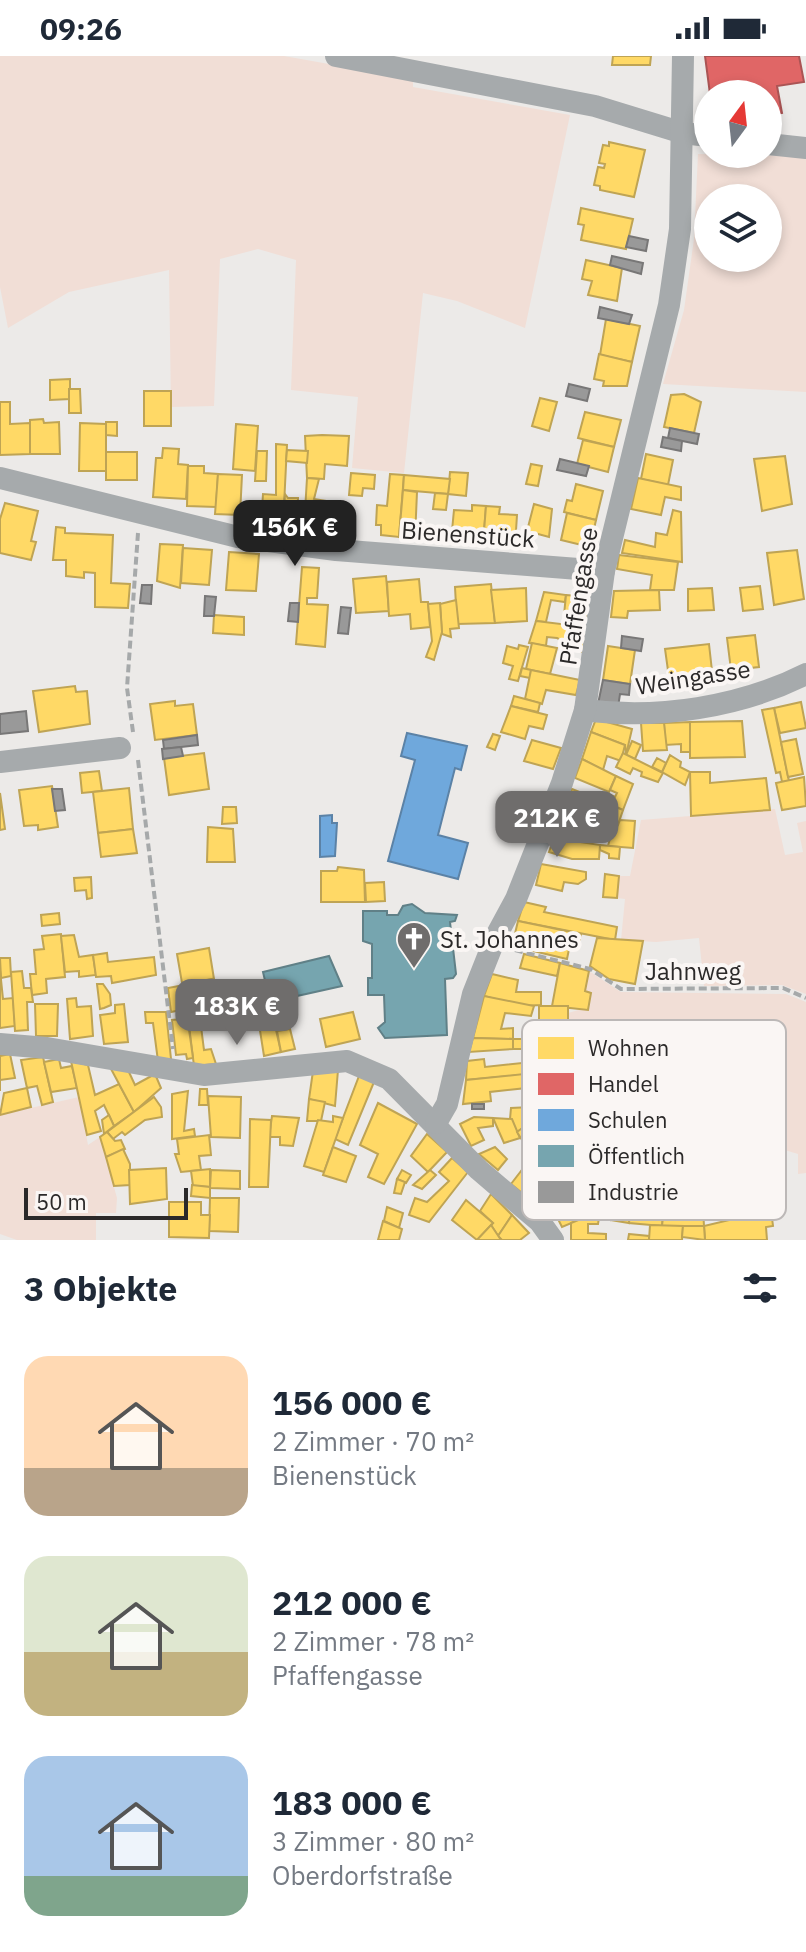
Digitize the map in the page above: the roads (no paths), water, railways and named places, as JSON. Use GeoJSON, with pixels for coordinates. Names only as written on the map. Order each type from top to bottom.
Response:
{"type":"FeatureCollection","features":[{"type":"Feature","properties":{"kind":"street"},"geometry":{"type":"LineString","coordinates":[[336,56],[595,106],[694,134]]}},
{"type":"Feature","properties":{"kind":"street","name":"Pfaffengasse"},"geometry":{"type":"LineString","coordinates":[[436,1123],[447,1104],[473,994],[492,944],[516,899],[562,783],[585,710],[604,571],[669,305],[680,229],[683,56]]}},
{"type":"Feature","properties":{"kind":"street"},"geometry":{"type":"LineString","coordinates":[[782,145],[806,148]]}},
{"type":"Feature","properties":{"kind":"street","name":"Bienenstück"},"geometry":{"type":"LineString","coordinates":[[0,478],[139,515],[238,537],[336,550],[604,571]]}},
{"type":"Feature","properties":{"kind":"street","name":"Weingasse"},"geometry":{"type":"LineString","coordinates":[[585,710],[617,715],[661,713],[743,698],[779,688],[806,674]]}},
{"type":"Feature","properties":{"kind":"street"},"geometry":{"type":"LineString","coordinates":[[0,762],[120,748]]}},
{"type":"Feature","properties":{"kind":"street"},"geometry":{"type":"LineString","coordinates":[[0,1044],[72,1052],[204,1075],[347,1061],[389,1079],[436,1123],[479,1170],[522,1207]]}},
{"type":"Feature","properties":{"kind":"street"},"geometry":{"type":"LineString","coordinates":[[538,1220],[553,1240]]}},
{"type":"Feature","properties":{"kind":"place","name":"St. Johannes"},"geometry":{"type":"Point","coordinates":[414,970]}}]}
